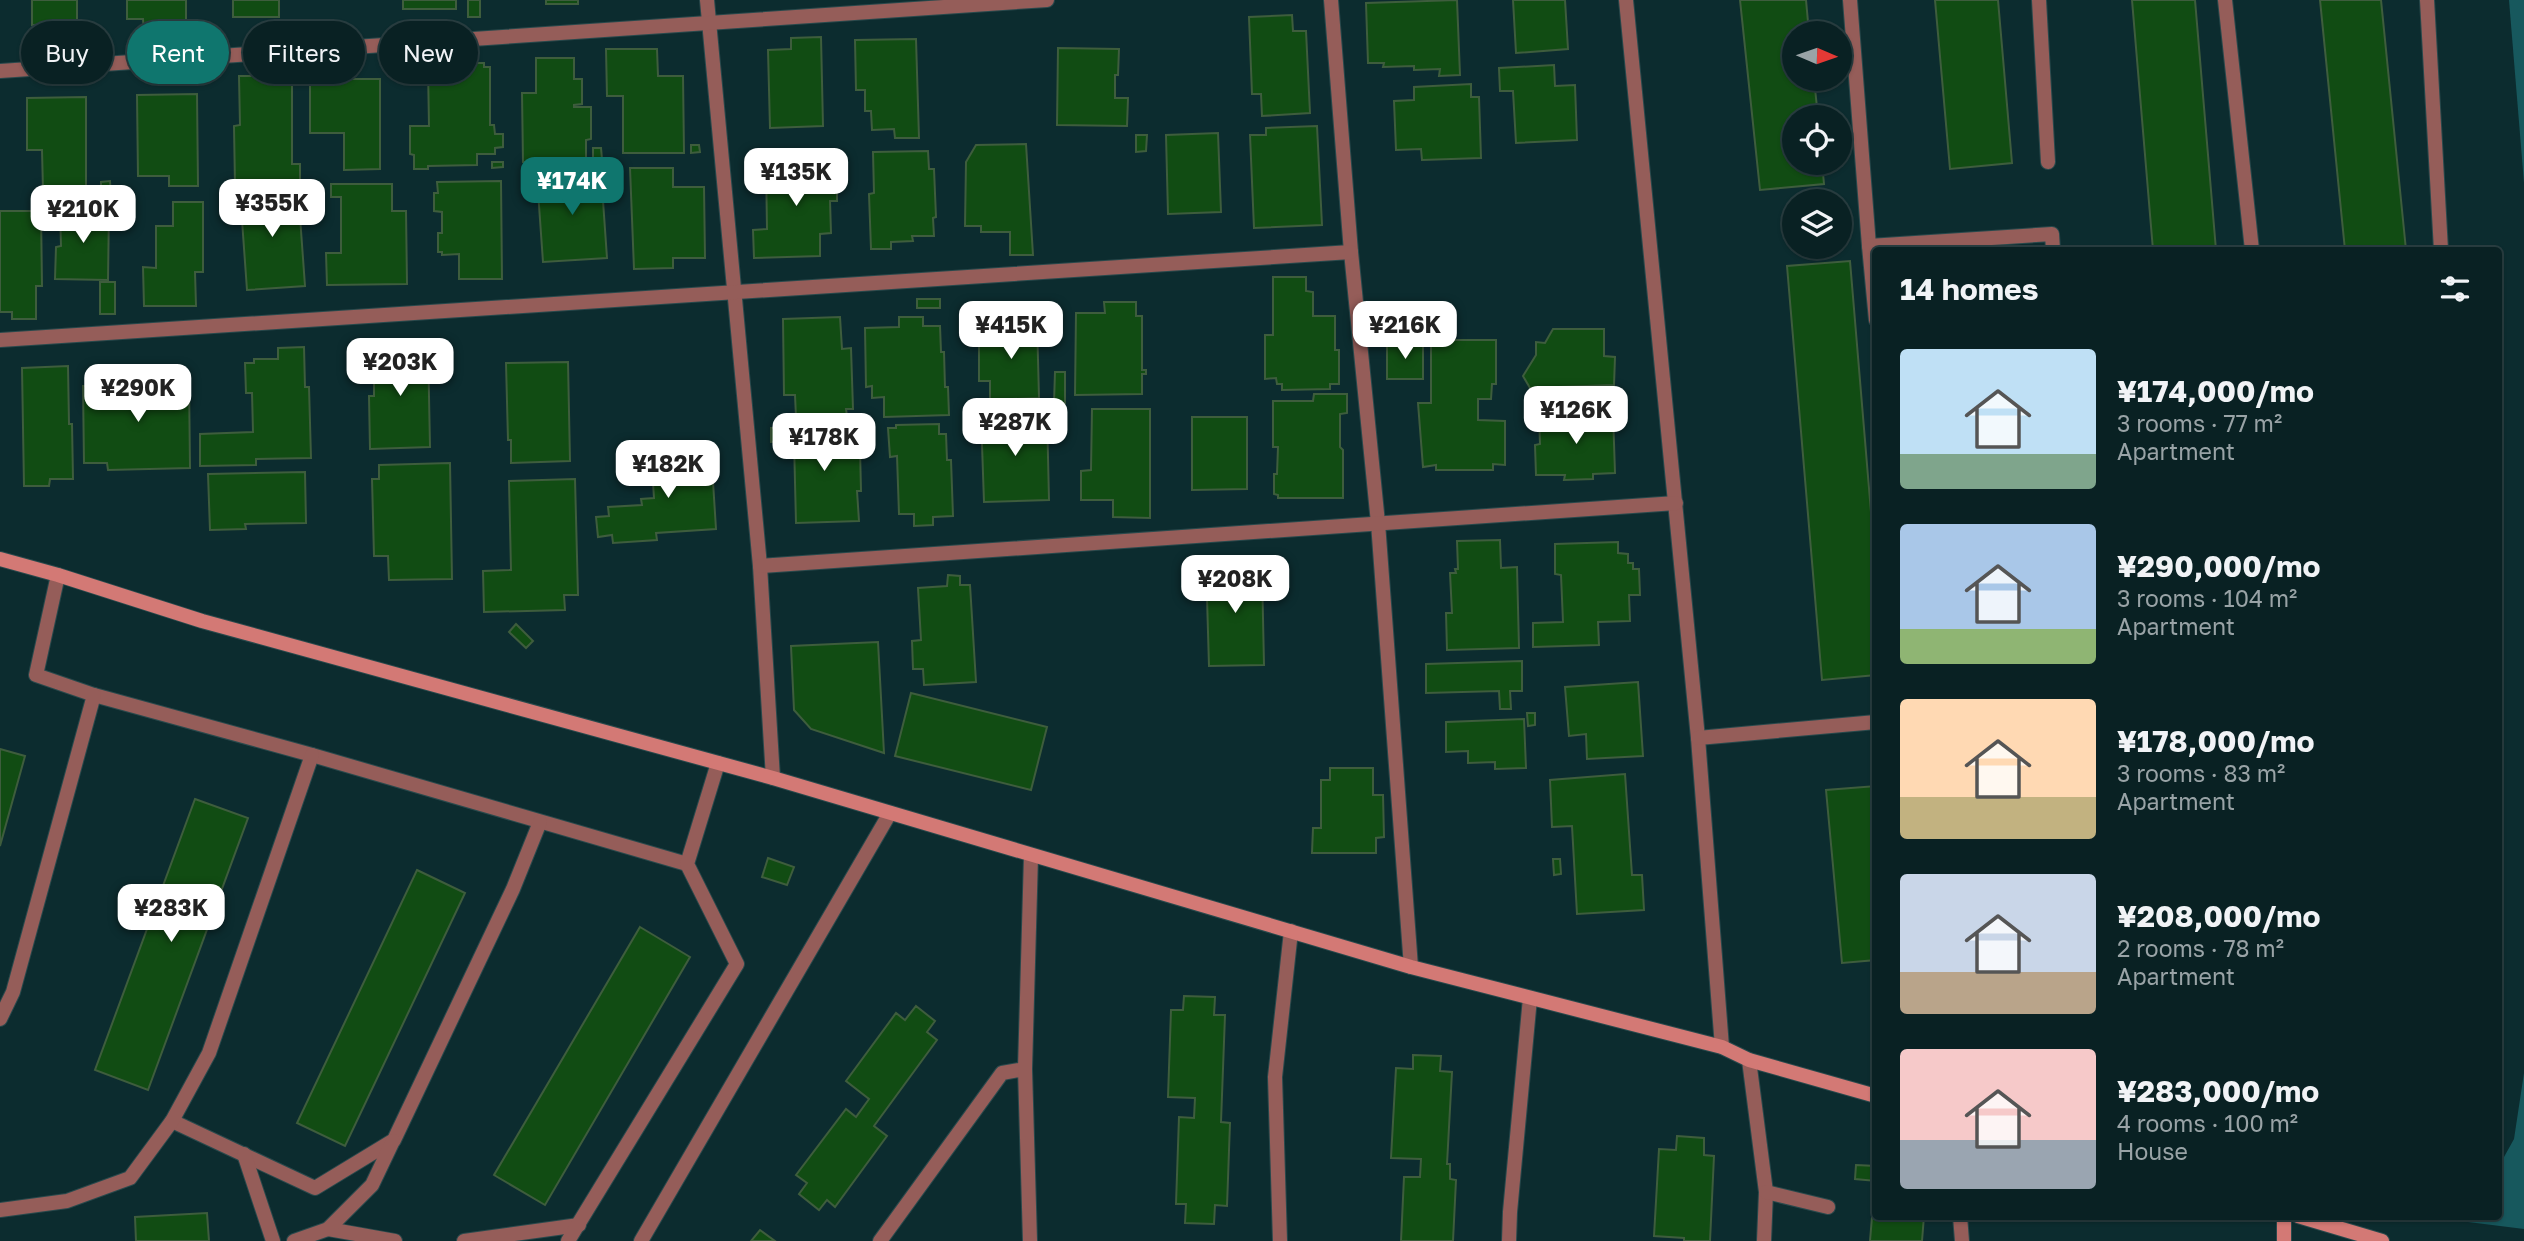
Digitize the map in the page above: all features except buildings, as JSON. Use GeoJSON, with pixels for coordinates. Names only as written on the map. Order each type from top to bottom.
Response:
{"type":"FeatureCollection","features":[{"type":"Feature","properties":{"kind":"street"},"geometry":{"type":"LineString","coordinates":[[707,0],[760,566],[773,778]]}},
{"type":"Feature","properties":{"kind":"street"},"geometry":{"type":"LineString","coordinates":[[0,71],[1047,0]]}},
{"type":"Feature","properties":{"kind":"street"},"geometry":{"type":"LineString","coordinates":[[1331,0],[1351,252],[1378,523],[1410,967]]}},
{"type":"Feature","properties":{"kind":"street"},"geometry":{"type":"LineString","coordinates":[[1626,0],[1698,738],[1722,1047]]}},
{"type":"Feature","properties":{"kind":"street"},"geometry":{"type":"LineString","coordinates":[[1850,0],[1872,278]]}},
{"type":"Feature","properties":{"kind":"street"},"geometry":{"type":"LineString","coordinates":[[2039,0],[2048,162]]}},
{"type":"Feature","properties":{"kind":"street"},"geometry":{"type":"LineString","coordinates":[[2225,0],[2252,247]]}},
{"type":"Feature","properties":{"kind":"street"},"geometry":{"type":"LineString","coordinates":[[2427,0],[2441,247]]}},
{"type":"Feature","properties":{"kind":"street"},"geometry":{"type":"LineString","coordinates":[[1869,246],[2052,234],[2053,247]]}},
{"type":"Feature","properties":{"kind":"street"},"geometry":{"type":"LineString","coordinates":[[0,340],[1351,252]]}},
{"type":"Feature","properties":{"kind":"street"},"geometry":{"type":"LineString","coordinates":[[760,566],[1676,503]]}},
{"type":"Feature","properties":{"kind":"street"},"geometry":{"type":"LineString","coordinates":[[0,559],[202,621],[773,778],[1410,967],[1722,1047],[1749,1060],[1872,1095]]}},
{"type":"Feature","properties":{"kind":"street"},"geometry":{"type":"LineString","coordinates":[[58,575],[36,675],[94,695],[687,864]]}},
{"type":"Feature","properties":{"kind":"street"},"geometry":{"type":"LineString","coordinates":[[0,1019],[13,992],[94,695]]}},
{"type":"Feature","properties":{"kind":"street"},"geometry":{"type":"LineString","coordinates":[[1698,738],[1872,722]]}},
{"type":"Feature","properties":{"kind":"street"},"geometry":{"type":"LineString","coordinates":[[0,1210],[67,1201],[130,1178],[172,1121],[209,1053],[312,755]]}},
{"type":"Feature","properties":{"kind":"street"},"geometry":{"type":"LineString","coordinates":[[568,1241],[737,964],[687,864],[718,763]]}},
{"type":"Feature","properties":{"kind":"street"},"geometry":{"type":"LineString","coordinates":[[640,1241],[890,813]]}},
{"type":"Feature","properties":{"kind":"street"},"geometry":{"type":"LineString","coordinates":[[293,1241],[328,1229],[372,1185],[513,889],[540,822]]}},
{"type":"Feature","properties":{"kind":"street"},"geometry":{"type":"LineString","coordinates":[[1030,1241],[1025,1069],[1031,856]]}},
{"type":"Feature","properties":{"kind":"street"},"geometry":{"type":"LineString","coordinates":[[1280,1241],[1275,1077],[1291,931]]}},
{"type":"Feature","properties":{"kind":"street"},"geometry":{"type":"LineString","coordinates":[[1509,1241],[1530,998]]}},
{"type":"Feature","properties":{"kind":"street"},"geometry":{"type":"LineString","coordinates":[[1749,1060],[1766,1192],[1764,1241]]}},
{"type":"Feature","properties":{"kind":"street"},"geometry":{"type":"LineString","coordinates":[[880,1241],[1002,1073],[1025,1069]]}},
{"type":"Feature","properties":{"kind":"street"},"geometry":{"type":"LineString","coordinates":[[172,1121],[315,1188],[394,1140]]}},
{"type":"Feature","properties":{"kind":"street"},"geometry":{"type":"LineString","coordinates":[[244,1154],[273,1241]]}},
{"type":"Feature","properties":{"kind":"street"},"geometry":{"type":"LineString","coordinates":[[1766,1192],[1828,1207]]}},
{"type":"Feature","properties":{"kind":"street"},"geometry":{"type":"LineString","coordinates":[[1960,1220],[1962,1241]]}},
{"type":"Feature","properties":{"kind":"street"},"geometry":{"type":"LineString","coordinates":[[2284,1220],[2284,1241]]}},
{"type":"Feature","properties":{"kind":"street"},"geometry":{"type":"LineString","coordinates":[[2311,1220],[2382,1241]]}},
{"type":"Feature","properties":{"kind":"street"},"geometry":{"type":"LineString","coordinates":[[464,1241],[579,1225]]}},
{"type":"Feature","properties":{"kind":"street"},"geometry":{"type":"LineString","coordinates":[[328,1229],[395,1241]]}},
{"type":"Feature","properties":{"kind":"shaded area"},"geometry":{"type":"Polygon","coordinates":[[[2509,0],[2524,0],[2524,183],[2509,0]]]}},
{"type":"Feature","properties":{"kind":"shaded area"},"geometry":{"type":"Polygon","coordinates":[[[2524,1073],[2524,1229],[2468,1222],[2502,1220],[2502,1161],[2514,1139],[2524,1073]]]}}]}
